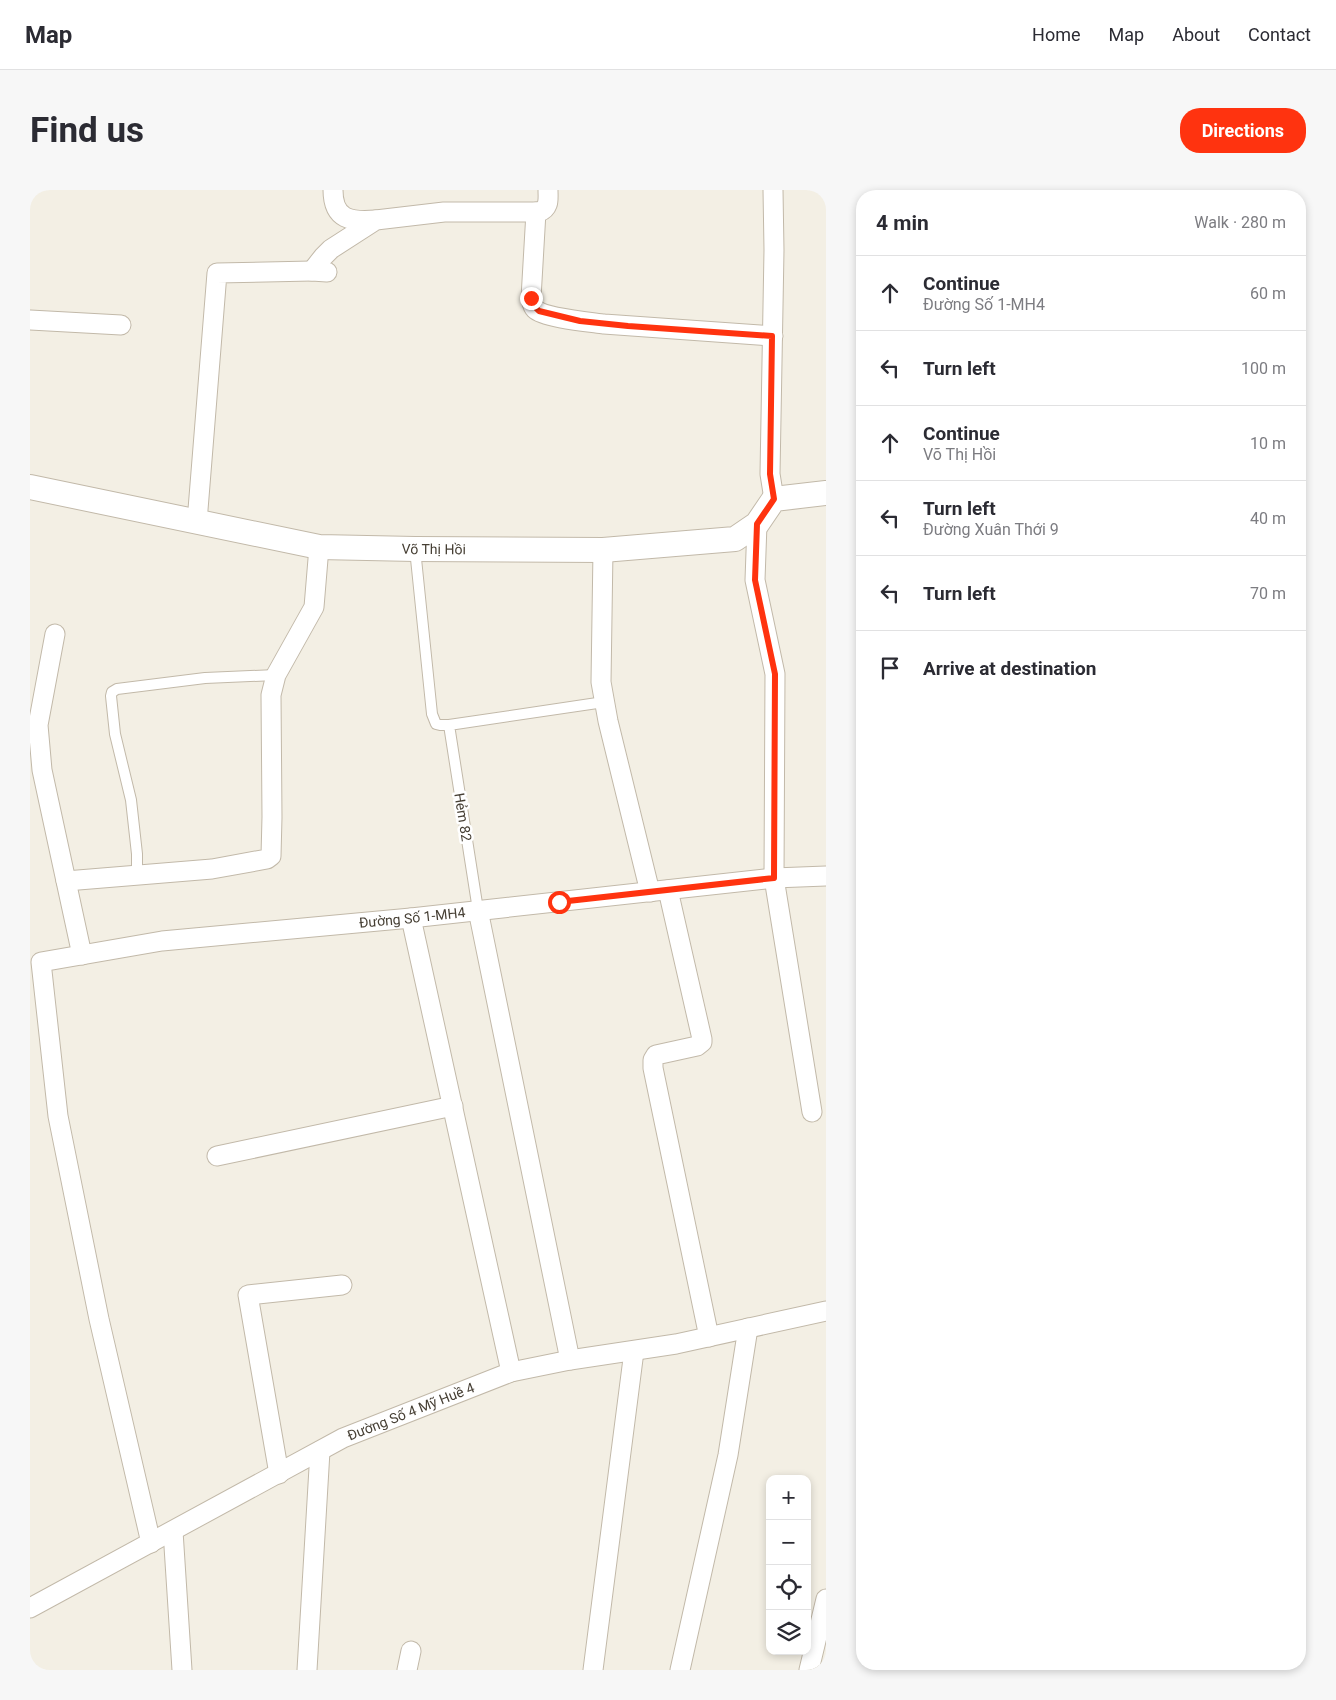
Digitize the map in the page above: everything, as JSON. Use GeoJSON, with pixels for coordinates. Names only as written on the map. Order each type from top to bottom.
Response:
{"type":"FeatureCollection","features":[{"type":"Feature","properties":{"kind":"street"},"geometry":{"type":"LineString","coordinates":[[333,190],[334,204],[338,212],[347,219],[358,221],[444,212],[536,212],[546,208],[548,190]]}},
{"type":"Feature","properties":{"kind":"street"},"geometry":{"type":"LineString","coordinates":[[772,190],[774,250],[770,474],[774,499],[826,492]]}},
{"type":"Feature","properties":{"kind":"street"},"geometry":{"type":"LineString","coordinates":[[536,212],[531,298],[533,305],[539,311],[580,321],[604,324],[772,336]]}},
{"type":"Feature","properties":{"kind":"street"},"geometry":{"type":"LineString","coordinates":[[197,522],[217,273],[319,272],[322,256],[376,220]]}},
{"type":"Feature","properties":{"kind":"street"},"geometry":{"type":"LineString","coordinates":[[30,320],[121,325]]}},
{"type":"Feature","properties":{"kind":"street","name":"Võ Thị Hồi"},"geometry":{"type":"LineString","coordinates":[[30,487],[319,547],[415,549],[603,550],[735,539],[757,524],[774,499]]}},
{"type":"Feature","properties":{"kind":"street"},"geometry":{"type":"LineString","coordinates":[[757,524],[755,580],[775,674],[774,878],[812,1112]]}},
{"type":"Feature","properties":{"kind":"street"},"geometry":{"type":"LineString","coordinates":[[66,881],[212,869],[267,859],[271,856],[271,695],[276,675],[314,607],[319,547]]}},
{"type":"Feature","properties":{"kind":"street"},"geometry":{"type":"LineString","coordinates":[[603,550],[600,668],[604,702],[702,1039],[697,1046],[656,1055],[654,1068],[709,1337]]}},
{"type":"Feature","properties":{"kind":"street"},"geometry":{"type":"LineString","coordinates":[[55,634],[38,725],[42,770],[82,955]]}},
{"type":"Feature","properties":{"kind":"street","name":"Đường Số 1-MH4"},"geometry":{"type":"LineString","coordinates":[[38,1004],[41,962],[162,941],[411,918],[774,878],[826,876]]}},
{"type":"Feature","properties":{"kind":"street"},"geometry":{"type":"LineString","coordinates":[[478,910],[570,1360]]}},
{"type":"Feature","properties":{"kind":"street"},"geometry":{"type":"LineString","coordinates":[[411,918],[511,1372]]}},
{"type":"Feature","properties":{"kind":"street"},"geometry":{"type":"LineString","coordinates":[[38,1004],[58,1116],[99,1319],[151,1543]]}},
{"type":"Feature","properties":{"kind":"street"},"geometry":{"type":"LineString","coordinates":[[217,1156],[453,1106]]}},
{"type":"Feature","properties":{"kind":"street"},"geometry":{"type":"LineString","coordinates":[[279,1474],[248,1295],[342,1285]]}},
{"type":"Feature","properties":{"kind":"street","name":"Đường Số 4 Mỹ Huề 4"},"geometry":{"type":"LineString","coordinates":[[30,1608],[343,1438],[511,1372],[570,1360],[676,1344],[826,1310]]}},
{"type":"Feature","properties":{"kind":"street"},"geometry":{"type":"LineString","coordinates":[[680,1670],[728,1455],[748,1328]]}},
{"type":"Feature","properties":{"kind":"street"},"geometry":{"type":"LineString","coordinates":[[594,1670],[634,1351]]}},
{"type":"Feature","properties":{"kind":"street"},"geometry":{"type":"LineString","coordinates":[[307,1670],[320,1451]]}},
{"type":"Feature","properties":{"kind":"street"},"geometry":{"type":"LineString","coordinates":[[173,1531],[182,1670]]}},
{"type":"Feature","properties":{"kind":"street"},"geometry":{"type":"LineString","coordinates":[[809,1670],[826,1599]]}},
{"type":"Feature","properties":{"kind":"street"},"geometry":{"type":"LineString","coordinates":[[408,1670],[411,1651]]}},
{"type":"Feature","properties":{"kind":"lane"},"geometry":{"type":"LineString","coordinates":[[415,549],[432,714],[436,724],[449,725],[604,702]]}},
{"type":"Feature","properties":{"kind":"lane"},"geometry":{"type":"LineString","coordinates":[[137,875],[137,854],[131,800],[115,734],[112,692],[117,689],[205,678],[276,675]]}},
{"type":"Feature","properties":{"kind":"lane","name":"Hẻm 82"},"geometry":{"type":"LineString","coordinates":[[449,725],[478,910]]}},
{"type":"Feature","properties":{"kind":"route"},"geometry":{"type":"LineString","coordinates":[[531,298],[533,305],[539,311],[580,321],[772,336],[770,474],[774,499],[757,524],[755,580],[775,674],[774,878],[559,902]]}}]}
